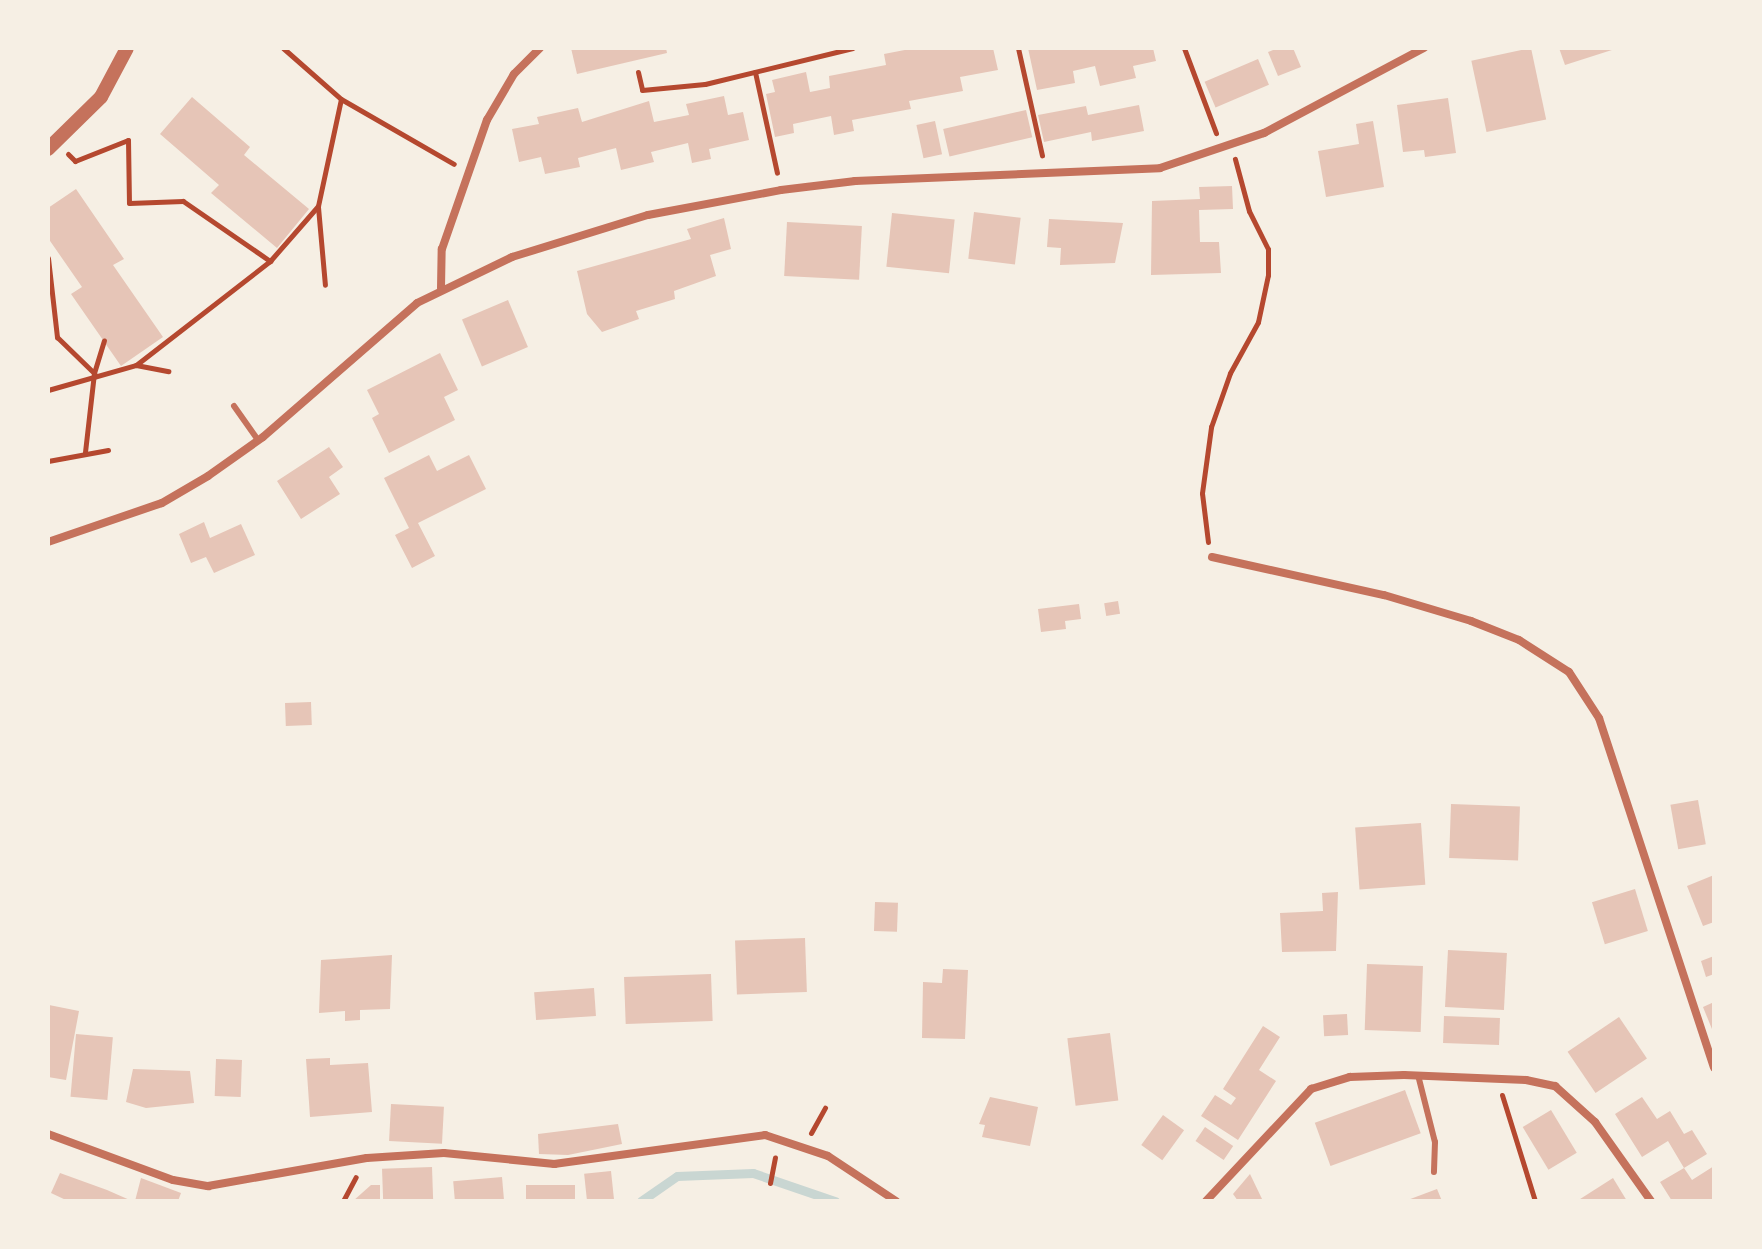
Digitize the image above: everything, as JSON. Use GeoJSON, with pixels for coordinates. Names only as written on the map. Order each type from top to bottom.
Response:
{"type":"FeatureCollection","features":[{"type":"Feature","properties":{"kind":"street"},"geometry":{"type":"LineString","coordinates":[[52,146],[101,97],[127,48]]}},
{"type":"Feature","properties":{"kind":"street"},"geometry":{"type":"LineString","coordinates":[[441,288],[442,249],[487,120],[514,74],[540,48]]}},
{"type":"Feature","properties":{"kind":"street"},"geometry":{"type":"LineString","coordinates":[[48,542],[162,503],[258,440],[441,288],[592,229],[781,190],[855,181],[1160,168],[1227,148],[1314,109],[1424,48]]}},
{"type":"Feature","properties":{"kind":"street"},"geometry":{"type":"LineString","coordinates":[[1212,557],[1384,595],[1471,621],[1519,640],[1569,672],[1599,718],[1714,1068]]}},
{"type":"Feature","properties":{"kind":"street"},"geometry":{"type":"LineString","coordinates":[[1206,1201],[1311,1089],[1350,1077],[1418,1075],[1497,1078],[1555,1086],[1569,1095],[1595,1122],[1651,1201]]}},
{"type":"Feature","properties":{"kind":"street"},"geometry":{"type":"LineString","coordinates":[[48,1134],[173,1180],[208,1186],[367,1158],[444,1153],[554,1164],[765,1135],[828,1156],[896,1201]]}},
{"type":"Feature","properties":{"kind":"lane"},"geometry":{"type":"LineString","coordinates":[[234,406],[258,440]]}},
{"type":"Feature","properties":{"kind":"lane"},"geometry":{"type":"LineString","coordinates":[[1418,1075],[1435,1142],[1434,1172]]}},
{"type":"Feature","properties":{"kind":"path"},"geometry":{"type":"LineString","coordinates":[[283,48],[341,99],[446,160]]}},
{"type":"Feature","properties":{"kind":"path"},"geometry":{"type":"LineString","coordinates":[[638,72],[642,90],[755,72],[853,48]]}},
{"type":"Feature","properties":{"kind":"path"},"geometry":{"type":"LineString","coordinates":[[1018,48],[1047,175]]}},
{"type":"Feature","properties":{"kind":"path"},"geometry":{"type":"LineString","coordinates":[[1184,48],[1227,148],[1247,205],[1268,249],[1268,275],[1258,322],[1230,373],[1211,427],[1202,493],[1207,536]]}},
{"type":"Feature","properties":{"kind":"path"},"geometry":{"type":"LineString","coordinates":[[755,72],[781,190]]}},
{"type":"Feature","properties":{"kind":"path"},"geometry":{"type":"LineString","coordinates":[[325,285],[318,206],[341,99]]}},
{"type":"Feature","properties":{"kind":"path"},"geometry":{"type":"LineString","coordinates":[[52,146],[75,161],[128,140],[129,203],[183,201],[270,261]]}},
{"type":"Feature","properties":{"kind":"path"},"geometry":{"type":"LineString","coordinates":[[136,365],[270,261],[318,206]]}},
{"type":"Feature","properties":{"kind":"path"},"geometry":{"type":"LineString","coordinates":[[48,258],[57,337],[94,373]]}},
{"type":"Feature","properties":{"kind":"path"},"geometry":{"type":"LineString","coordinates":[[85,452],[94,373],[104,341]]}},
{"type":"Feature","properties":{"kind":"path"},"geometry":{"type":"LineString","coordinates":[[48,390],[94,373],[136,365],[168,371]]}},
{"type":"Feature","properties":{"kind":"path"},"geometry":{"type":"LineString","coordinates":[[48,461],[108,450]]}},
{"type":"Feature","properties":{"kind":"path"},"geometry":{"type":"LineString","coordinates":[[1497,1078],[1535,1201]]}},
{"type":"Feature","properties":{"kind":"path"},"geometry":{"type":"LineString","coordinates":[[816,1124],[825,1108]]}},
{"type":"Feature","properties":{"kind":"path"},"geometry":{"type":"LineString","coordinates":[[770,1183],[775,1157]]}},
{"type":"Feature","properties":{"kind":"building"},"geometry":{"type":"Polygon","coordinates":[[[571,48],[666,48],[667,53],[577,74],[571,48]]]}},
{"type":"Feature","properties":{"kind":"building"},"geometry":{"type":"Polygon","coordinates":[[[915,48],[993,48],[998,70],[960,77],[963,91],[909,101],[911,109],[852,120],[854,131],[834,135],[831,116],[793,124],[794,133],[775,137],[766,94],[775,92],[772,80],[806,72],[810,92],[830,88],[829,76],[886,65],[884,54],[915,48]]]}},
{"type":"Feature","properties":{"kind":"building"},"geometry":{"type":"Polygon","coordinates":[[[1028,48],[1153,48],[1156,61],[1133,66],[1136,78],[1100,86],[1095,66],[1073,71],[1075,83],[1037,90],[1028,48]]]}},
{"type":"Feature","properties":{"kind":"building"},"geometry":{"type":"Polygon","coordinates":[[[1293,48],[1301,67],[1278,76],[1268,52],[1293,48]]]}},
{"type":"Feature","properties":{"kind":"building"},"geometry":{"type":"Polygon","coordinates":[[[1531,48],[1546,119],[1487,132],[1471,61],[1531,48]]]}},
{"type":"Feature","properties":{"kind":"building"},"geometry":{"type":"Polygon","coordinates":[[[1559,48],[1615,48],[1615,49],[1565,65],[1559,48]]]}},
{"type":"Feature","properties":{"kind":"building"},"geometry":{"type":"Polygon","coordinates":[[[1258,59],[1269,85],[1216,107],[1205,82],[1258,59]]]}},
{"type":"Feature","properties":{"kind":"building"},"geometry":{"type":"Polygon","coordinates":[[[724,96],[728,115],[743,112],[749,140],[709,149],[711,159],[692,163],[688,143],[651,152],[654,162],[621,170],[616,148],[578,158],[580,167],[545,174],[541,157],[519,162],[512,129],[539,124],[537,117],[578,108],[582,122],[649,101],[654,122],[689,115],[686,104],[724,96]]]}},
{"type":"Feature","properties":{"kind":"building"},"geometry":{"type":"Polygon","coordinates":[[[192,97],[250,147],[244,155],[309,209],[277,248],[211,193],[219,185],[160,134],[192,97]]]}},
{"type":"Feature","properties":{"kind":"building"},"geometry":{"type":"Polygon","coordinates":[[[1448,98],[1456,153],[1425,157],[1424,150],[1403,152],[1397,105],[1448,98]]]}},
{"type":"Feature","properties":{"kind":"building"},"geometry":{"type":"Polygon","coordinates":[[[1139,105],[1144,131],[1092,141],[1091,132],[1044,142],[1038,115],[1086,106],[1088,115],[1139,105]]]}},
{"type":"Feature","properties":{"kind":"building"},"geometry":{"type":"Polygon","coordinates":[[[1026,110],[1032,137],[949,156],[943,129],[1026,110]]]}},
{"type":"Feature","properties":{"kind":"building"},"geometry":{"type":"Polygon","coordinates":[[[935,121],[942,154],[923,158],[916,125],[935,121]]]}},
{"type":"Feature","properties":{"kind":"building"},"geometry":{"type":"Polygon","coordinates":[[[1373,121],[1384,187],[1326,197],[1318,151],[1359,144],[1356,124],[1373,121]]]}},
{"type":"Feature","properties":{"kind":"building"},"geometry":{"type":"Polygon","coordinates":[[[1232,186],[1233,209],[1199,210],[1200,242],[1219,242],[1221,273],[1151,275],[1152,201],[1200,199],[1199,187],[1232,186]]]}},
{"type":"Feature","properties":{"kind":"building"},"geometry":{"type":"Polygon","coordinates":[[[76,189],[124,259],[113,265],[163,337],[121,366],[71,294],[82,287],[48,238],[48,208],[76,189]]]}},
{"type":"Feature","properties":{"kind":"building"},"geometry":{"type":"Polygon","coordinates":[[[974,212],[1021,218],[1015,264],[968,259],[974,212]]]}},
{"type":"Feature","properties":{"kind":"building"},"geometry":{"type":"Polygon","coordinates":[[[892,213],[955,220],[949,273],[886,267],[892,213]]]}},
{"type":"Feature","properties":{"kind":"building"},"geometry":{"type":"Polygon","coordinates":[[[724,218],[731,249],[710,255],[716,276],[674,291],[675,299],[636,311],[639,319],[602,332],[587,314],[577,271],[691,239],[687,229],[724,218]]]}},
{"type":"Feature","properties":{"kind":"building"},"geometry":{"type":"Polygon","coordinates":[[[1049,219],[1123,223],[1115,263],[1060,265],[1061,248],[1047,247],[1049,219]]]}},
{"type":"Feature","properties":{"kind":"building"},"geometry":{"type":"Polygon","coordinates":[[[787,222],[862,226],[859,280],[784,276],[787,222]]]}},
{"type":"Feature","properties":{"kind":"building"},"geometry":{"type":"Polygon","coordinates":[[[508,300],[528,347],[482,366],[462,320],[508,300]]]}},
{"type":"Feature","properties":{"kind":"building"},"geometry":{"type":"Polygon","coordinates":[[[440,353],[458,390],[444,397],[455,420],[389,453],[372,418],[379,414],[367,390],[440,353]]]}},
{"type":"Feature","properties":{"kind":"building"},"geometry":{"type":"Polygon","coordinates":[[[329,447],[343,467],[329,477],[340,494],[301,519],[277,481],[329,447]]]}},
{"type":"Feature","properties":{"kind":"building"},"geometry":{"type":"Polygon","coordinates":[[[429,455],[437,471],[469,455],[486,489],[418,523],[435,556],[412,568],[395,535],[409,528],[384,478],[429,455]]]}},
{"type":"Feature","properties":{"kind":"building"},"geometry":{"type":"Polygon","coordinates":[[[204,522],[210,538],[241,524],[255,555],[214,573],[206,557],[191,563],[179,534],[204,522]]]}},
{"type":"Feature","properties":{"kind":"building"},"geometry":{"type":"Polygon","coordinates":[[[1118,601],[1120,614],[1106,616],[1104,603],[1118,601]]]}},
{"type":"Feature","properties":{"kind":"building"},"geometry":{"type":"Polygon","coordinates":[[[1079,604],[1081,619],[1065,621],[1066,629],[1041,632],[1038,609],[1079,604]]]}},
{"type":"Feature","properties":{"kind":"building"},"geometry":{"type":"Polygon","coordinates":[[[311,702],[312,725],[286,726],[285,703],[311,702]]]}},
{"type":"Feature","properties":{"kind":"building"},"geometry":{"type":"Polygon","coordinates":[[[1698,800],[1706,844],[1678,849],[1670,805],[1698,800]]]}},
{"type":"Feature","properties":{"kind":"building"},"geometry":{"type":"Polygon","coordinates":[[[1451,804],[1520,806],[1518,860],[1449,858],[1451,804]]]}},
{"type":"Feature","properties":{"kind":"building"},"geometry":{"type":"Polygon","coordinates":[[[1421,823],[1425,885],[1359,889],[1355,828],[1421,823]]]}},
{"type":"Feature","properties":{"kind":"building"},"geometry":{"type":"Polygon","coordinates":[[[1714,875],[1714,922],[1703,926],[1687,886],[1714,875]]]}},
{"type":"Feature","properties":{"kind":"building"},"geometry":{"type":"Polygon","coordinates":[[[1635,889],[1648,931],[1605,944],[1592,902],[1635,889]]]}},
{"type":"Feature","properties":{"kind":"building"},"geometry":{"type":"Polygon","coordinates":[[[1338,892],[1336,951],[1282,952],[1280,913],[1323,911],[1322,893],[1338,892]]]}},
{"type":"Feature","properties":{"kind":"building"},"geometry":{"type":"Polygon","coordinates":[[[875,902],[898,903],[897,932],[874,931],[875,902]]]}},
{"type":"Feature","properties":{"kind":"building"},"geometry":{"type":"Polygon","coordinates":[[[805,938],[807,992],[737,994],[735,940],[805,938]]]}},
{"type":"Feature","properties":{"kind":"building"},"geometry":{"type":"Polygon","coordinates":[[[1448,950],[1507,953],[1504,1010],[1445,1007],[1448,950]]]}},
{"type":"Feature","properties":{"kind":"building"},"geometry":{"type":"Polygon","coordinates":[[[392,955],[390,1009],[360,1010],[360,1020],[345,1021],[345,1011],[319,1013],[321,960],[392,955]]]}},
{"type":"Feature","properties":{"kind":"building"},"geometry":{"type":"Polygon","coordinates":[[[1714,956],[1714,974],[1706,977],[1701,961],[1714,956]]]}},
{"type":"Feature","properties":{"kind":"building"},"geometry":{"type":"Polygon","coordinates":[[[1367,964],[1423,966],[1421,1032],[1365,1030],[1367,964]]]}},
{"type":"Feature","properties":{"kind":"building"},"geometry":{"type":"Polygon","coordinates":[[[943,969],[968,970],[965,1039],[922,1038],[923,982],[942,983],[943,969]]]}},
{"type":"Feature","properties":{"kind":"building"},"geometry":{"type":"Polygon","coordinates":[[[711,974],[713,1021],[626,1024],[624,977],[711,974]]]}},
{"type":"Feature","properties":{"kind":"building"},"geometry":{"type":"Polygon","coordinates":[[[594,988],[596,1016],[536,1020],[534,992],[594,988]]]}},
{"type":"Feature","properties":{"kind":"building"},"geometry":{"type":"Polygon","coordinates":[[[1714,1002],[1714,1034],[1703,1007],[1714,1002]]]}},
{"type":"Feature","properties":{"kind":"building"},"geometry":{"type":"Polygon","coordinates":[[[49,1005],[79,1011],[66,1080],[48,1077],[49,1005]]]}},
{"type":"Feature","properties":{"kind":"building"},"geometry":{"type":"Polygon","coordinates":[[[1347,1014],[1348,1035],[1324,1036],[1323,1015],[1347,1014]]]}},
{"type":"Feature","properties":{"kind":"building"},"geometry":{"type":"Polygon","coordinates":[[[1444,1016],[1500,1018],[1499,1045],[1443,1043],[1444,1016]]]}},
{"type":"Feature","properties":{"kind":"building"},"geometry":{"type":"Polygon","coordinates":[[[1619,1017],[1647,1058],[1596,1093],[1568,1052],[1619,1017]]]}},
{"type":"Feature","properties":{"kind":"building"},"geometry":{"type":"Polygon","coordinates":[[[1263,1026],[1280,1037],[1259,1070],[1276,1081],[1238,1140],[1201,1116],[1215,1095],[1231,1105],[1236,1098],[1223,1089],[1263,1026]]]}},
{"type":"Feature","properties":{"kind":"building"},"geometry":{"type":"Polygon","coordinates":[[[1110,1033],[1118,1100],[1076,1106],[1067,1038],[1110,1033]]]}},
{"type":"Feature","properties":{"kind":"building"},"geometry":{"type":"Polygon","coordinates":[[[76,1034],[113,1037],[107,1100],[71,1097],[76,1034]]]}},
{"type":"Feature","properties":{"kind":"building"},"geometry":{"type":"Polygon","coordinates":[[[330,1058],[330,1065],[368,1063],[372,1112],[310,1117],[306,1059],[330,1058]]]}},
{"type":"Feature","properties":{"kind":"building"},"geometry":{"type":"Polygon","coordinates":[[[216,1059],[242,1060],[241,1097],[215,1096],[216,1059]]]}},
{"type":"Feature","properties":{"kind":"building"},"geometry":{"type":"Polygon","coordinates":[[[133,1069],[190,1071],[194,1103],[146,1108],[126,1102],[133,1069]]]}},
{"type":"Feature","properties":{"kind":"building"},"geometry":{"type":"Polygon","coordinates":[[[1405,1090],[1421,1133],[1331,1166],[1315,1123],[1405,1090]]]}},
{"type":"Feature","properties":{"kind":"building"},"geometry":{"type":"Polygon","coordinates":[[[990,1097],[1038,1107],[1030,1146],[982,1137],[985,1125],[979,1124],[990,1097]]]}},
{"type":"Feature","properties":{"kind":"building"},"geometry":{"type":"Polygon","coordinates":[[[1642,1097],[1657,1119],[1670,1111],[1684,1134],[1692,1130],[1707,1154],[1684,1168],[1668,1141],[1642,1157],[1615,1114],[1642,1097]]]}},
{"type":"Feature","properties":{"kind":"building"},"geometry":{"type":"Polygon","coordinates":[[[391,1104],[444,1107],[442,1144],[389,1141],[391,1104]]]}},
{"type":"Feature","properties":{"kind":"building"},"geometry":{"type":"Polygon","coordinates":[[[1551,1110],[1577,1153],[1548,1170],[1523,1127],[1551,1110]]]}},
{"type":"Feature","properties":{"kind":"building"},"geometry":{"type":"Polygon","coordinates":[[[1163,1115],[1184,1130],[1162,1160],[1141,1145],[1163,1115]]]}},
{"type":"Feature","properties":{"kind":"building"},"geometry":{"type":"Polygon","coordinates":[[[618,1124],[622,1144],[568,1155],[539,1154],[538,1134],[618,1124]]]}},
{"type":"Feature","properties":{"kind":"building"},"geometry":{"type":"Polygon","coordinates":[[[1205,1127],[1233,1146],[1224,1160],[1195,1141],[1205,1127]]]}},
{"type":"Feature","properties":{"kind":"building"},"geometry":{"type":"Polygon","coordinates":[[[1714,1166],[1714,1201],[1672,1201],[1660,1182],[1684,1168],[1692,1180],[1714,1166]]]}},
{"type":"Feature","properties":{"kind":"building"},"geometry":{"type":"Polygon","coordinates":[[[432,1167],[433,1201],[383,1201],[382,1169],[432,1167]]]}},
{"type":"Feature","properties":{"kind":"building"},"geometry":{"type":"Polygon","coordinates":[[[611,1171],[614,1200],[587,1201],[584,1174],[611,1171]]]}},
{"type":"Feature","properties":{"kind":"building"},"geometry":{"type":"Polygon","coordinates":[[[60,1173],[132,1201],[68,1201],[51,1193],[60,1173]]]}},
{"type":"Feature","properties":{"kind":"building"},"geometry":{"type":"Polygon","coordinates":[[[1250,1174],[1263,1201],[1238,1201],[1233,1194],[1250,1174]]]}},
{"type":"Feature","properties":{"kind":"building"},"geometry":{"type":"Polygon","coordinates":[[[502,1177],[504,1201],[455,1201],[453,1181],[502,1177]]]}},
{"type":"Feature","properties":{"kind":"building"},"geometry":{"type":"Polygon","coordinates":[[[141,1178],[181,1193],[178,1201],[135,1201],[141,1178]]]}},
{"type":"Feature","properties":{"kind":"building"},"geometry":{"type":"Polygon","coordinates":[[[1613,1178],[1627,1201],[1577,1201],[1613,1178]]]}},
{"type":"Feature","properties":{"kind":"building"},"geometry":{"type":"Polygon","coordinates":[[[371,1185],[380,1185],[380,1201],[353,1201],[371,1185]]]}},
{"type":"Feature","properties":{"kind":"building"},"geometry":{"type":"Polygon","coordinates":[[[526,1185],[575,1185],[575,1201],[526,1201],[526,1185]]]}},
{"type":"Feature","properties":{"kind":"building"},"geometry":{"type":"Polygon","coordinates":[[[1437,1189],[1442,1201],[1405,1201],[1437,1189]]]}},
{"type":"Feature","properties":{"kind":"waterway"},"geometry":{"type":"LineString","coordinates":[[641,1201],[677,1176],[753,1173],[835,1201]]}}]}
